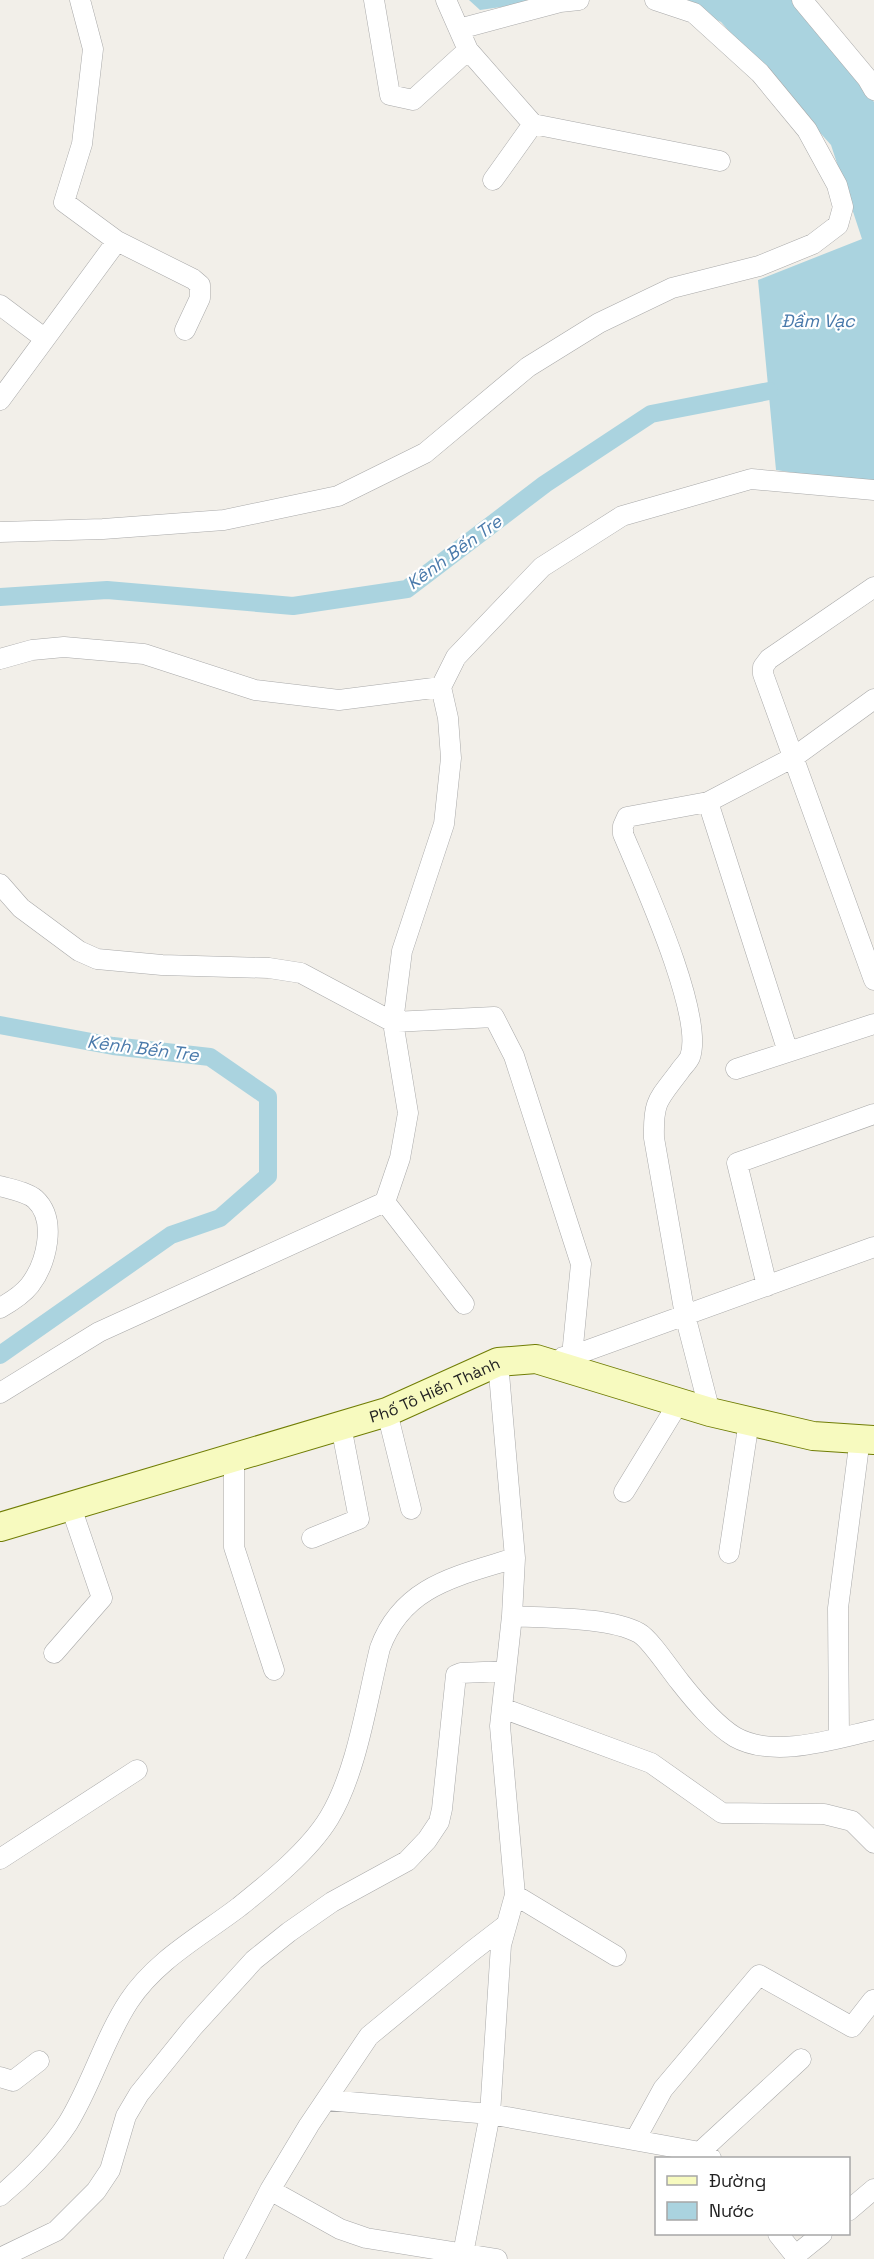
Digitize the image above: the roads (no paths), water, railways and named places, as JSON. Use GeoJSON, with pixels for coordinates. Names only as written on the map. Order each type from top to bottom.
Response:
{"type":"FeatureCollection","features":[{"type":"Feature","properties":{"kind":"street"},"geometry":{"type":"LineString","coordinates":[[80,0],[93,49],[82,144],[64,202],[117,241],[193,279],[200,285],[200,298],[185,330]]}},
{"type":"Feature","properties":{"kind":"street"},"geometry":{"type":"LineString","coordinates":[[374,0],[390,95],[413,100],[468,50]]}},
{"type":"Feature","properties":{"kind":"street"},"geometry":{"type":"LineString","coordinates":[[446,0],[468,50],[533,124],[720,161]]}},
{"type":"Feature","properties":{"kind":"street"},"geometry":{"type":"LineString","coordinates":[[459,29],[560,2],[579,0]]}},
{"type":"Feature","properties":{"kind":"street"},"geometry":{"type":"LineString","coordinates":[[0,532],[103,529],[224,520],[338,496],[425,453],[528,367],[599,323],[672,288],[759,266],[813,244],[838,225],[843,207],[837,185],[807,130],[759,73],[694,13],[655,0]]}},
{"type":"Feature","properties":{"kind":"street"},"geometry":{"type":"LineString","coordinates":[[801,0],[867,78],[874,90]]}},
{"type":"Feature","properties":{"kind":"street"},"geometry":{"type":"LineString","coordinates":[[493,180],[533,124]]}},
{"type":"Feature","properties":{"kind":"street"},"geometry":{"type":"LineString","coordinates":[[0,400],[117,241]]}},
{"type":"Feature","properties":{"kind":"street"},"geometry":{"type":"LineString","coordinates":[[0,305],[44,338]]}},
{"type":"Feature","properties":{"kind":"street"},"geometry":{"type":"LineString","coordinates":[[0,1393],[99,1332],[385,1202],[400,1158],[408,1113],[393,1022],[402,951],[444,824],[451,758],[448,718],[441,687],[456,657],[542,567],[622,516],[751,479],[874,490]]}},
{"type":"Feature","properties":{"kind":"street"},"geometry":{"type":"LineString","coordinates":[[874,587],[769,659],[763,667],[763,674],[874,980]]}},
{"type":"Feature","properties":{"kind":"street"},"geometry":{"type":"LineString","coordinates":[[0,659],[32,650],[64,647],[144,654],[255,690],[339,700],[441,687]]}},
{"type":"Feature","properties":{"kind":"street"},"geometry":{"type":"LineString","coordinates":[[710,1412],[685,1315],[654,1138],[653,1117],[656,1102],[690,1057],[693,1030],[677,968],[623,834],[622,826],[627,817],[708,802],[794,757],[874,699]]}},
{"type":"Feature","properties":{"kind":"street"},"geometry":{"type":"LineString","coordinates":[[708,802],[788,1052]]}},
{"type":"Feature","properties":{"kind":"street"},"geometry":{"type":"LineString","coordinates":[[0,884],[21,908],[79,951],[97,959],[162,965],[269,968],[301,973],[393,1022],[494,1017],[514,1056],[581,1264],[572,1356]]}},
{"type":"Feature","properties":{"kind":"street"},"geometry":{"type":"LineString","coordinates":[[736,1069],[874,1024]]}},
{"type":"Feature","properties":{"kind":"street"},"geometry":{"type":"LineString","coordinates":[[767,1286],[737,1163],[874,1114]]}},
{"type":"Feature","properties":{"kind":"street"},"geometry":{"type":"LineString","coordinates":[[0,1186],[34,1198],[45,1213],[48,1227],[46,1248],[41,1264],[29,1286],[0,1308]]}},
{"type":"Feature","properties":{"kind":"street"},"geometry":{"type":"LineString","coordinates":[[385,1202],[464,1305]]}},
{"type":"Feature","properties":{"kind":"street"},"geometry":{"type":"LineString","coordinates":[[536,1359],[572,1356],[874,1247]]}},
{"type":"Feature","properties":{"kind":"street","name":"Phố Tô Hiến Thành"},"geometry":{"type":"LineString","coordinates":[[5,1531],[71,1507],[387,1412],[498,1362],[536,1359],[710,1412],[813,1436],[867,1439]]}},
{"type":"Feature","properties":{"kind":"street"},"geometry":{"type":"LineString","coordinates":[[462,2256],[490,2114],[501,1945],[515,1895],[500,1726],[512,1616],[515,1558],[498,1362]]}},
{"type":"Feature","properties":{"kind":"street"},"geometry":{"type":"LineString","coordinates":[[624,1492],[679,1402]]}},
{"type":"Feature","properties":{"kind":"street"},"geometry":{"type":"LineString","coordinates":[[387,1412],[411,1509]]}},
{"type":"Feature","properties":{"kind":"street"},"geometry":{"type":"LineString","coordinates":[[729,1553],[749,1421]]}},
{"type":"Feature","properties":{"kind":"street"},"geometry":{"type":"LineString","coordinates":[[312,1538],[359,1519],[341,1426]]}},
{"type":"Feature","properties":{"kind":"street"},"geometry":{"type":"LineString","coordinates":[[839,1738],[838,1608],[867,1439]]}},
{"type":"Feature","properties":{"kind":"street"},"geometry":{"type":"LineString","coordinates":[[234,1458],[234,1547],[274,1670]]}},
{"type":"Feature","properties":{"kind":"street"},"geometry":{"type":"LineString","coordinates":[[54,1653],[102,1598],[71,1507]]}},
{"type":"Feature","properties":{"kind":"street"},"geometry":{"type":"LineString","coordinates":[[0,2196],[22,2178],[67,2125],[117,2021],[149,1974],[284,1869],[330,1817],[348,1776],[380,1648],[388,1628],[403,1608],[451,1578],[515,1558]]}},
{"type":"Feature","properties":{"kind":"street"},"geometry":{"type":"LineString","coordinates":[[512,1616],[619,1625],[640,1634],[695,1701],[736,1737],[763,1746],[805,1746],[874,1730]]}},
{"type":"Feature","properties":{"kind":"street"},"geometry":{"type":"LineString","coordinates":[[0,2258],[56,2231],[96,2190],[110,2170],[126,2116],[139,2094],[193,2027],[254,1960],[332,1902],[407,1861],[428,1840],[439,1822],[442,1809],[456,1675],[506,1671]]}},
{"type":"Feature","properties":{"kind":"street"},"geometry":{"type":"LineString","coordinates":[[502,1708],[651,1763],[722,1813],[824,1814],[852,1821],[874,1843]]}},
{"type":"Feature","properties":{"kind":"street"},"geometry":{"type":"LineString","coordinates":[[0,1859],[137,1770]]}},
{"type":"Feature","properties":{"kind":"street"},"geometry":{"type":"LineString","coordinates":[[515,1895],[616,1956]]}},
{"type":"Feature","properties":{"kind":"street"},"geometry":{"type":"LineString","coordinates":[[234,2259],[270,2190],[369,2036],[506,1925]]}},
{"type":"Feature","properties":{"kind":"street"},"geometry":{"type":"LineString","coordinates":[[635,2140],[663,2089],[759,1975],[852,2027],[873,2000]]}},
{"type":"Feature","properties":{"kind":"street"},"geometry":{"type":"LineString","coordinates":[[326,2100],[490,2114],[706,2155],[801,2059]]}},
{"type":"Feature","properties":{"kind":"street"},"geometry":{"type":"LineString","coordinates":[[0,2077],[13,2082],[39,2061]]}},
{"type":"Feature","properties":{"kind":"street"},"geometry":{"type":"LineString","coordinates":[[850,2210],[874,2189]]}},
{"type":"Feature","properties":{"kind":"street"},"geometry":{"type":"LineString","coordinates":[[270,2190],[340,2229],[366,2238],[462,2256],[497,2259]]}},
{"type":"Feature","properties":{"kind":"street"},"geometry":{"type":"LineString","coordinates":[[779,2235],[797,2257],[821,2235]]}},
{"type":"Feature","properties":{"kind":"water"},"geometry":{"type":"Polygon","coordinates":[[[469,0],[549,0],[480,10],[469,0]]]}},
{"type":"Feature","properties":{"kind":"water","name":"Đầm Vạc"},"geometry":{"type":"Polygon","coordinates":[[[675,0],[795,0],[874,102],[874,485],[776,470],[758,280],[862,239],[831,145],[721,22],[675,0]]]}},
{"type":"Feature","properties":{"kind":"waterway","name":"Kênh Bến Tre"},"geometry":{"type":"LineString","coordinates":[[0,597],[107,590],[293,606],[407,589],[545,484],[651,414],[769,391]]}},
{"type":"Feature","properties":{"kind":"waterway","name":"Kênh Bến Tre"},"geometry":{"type":"LineString","coordinates":[[0,1025],[113,1046],[210,1057],[268,1097],[268,1176],[220,1218],[171,1235],[0,1355]]}}]}
